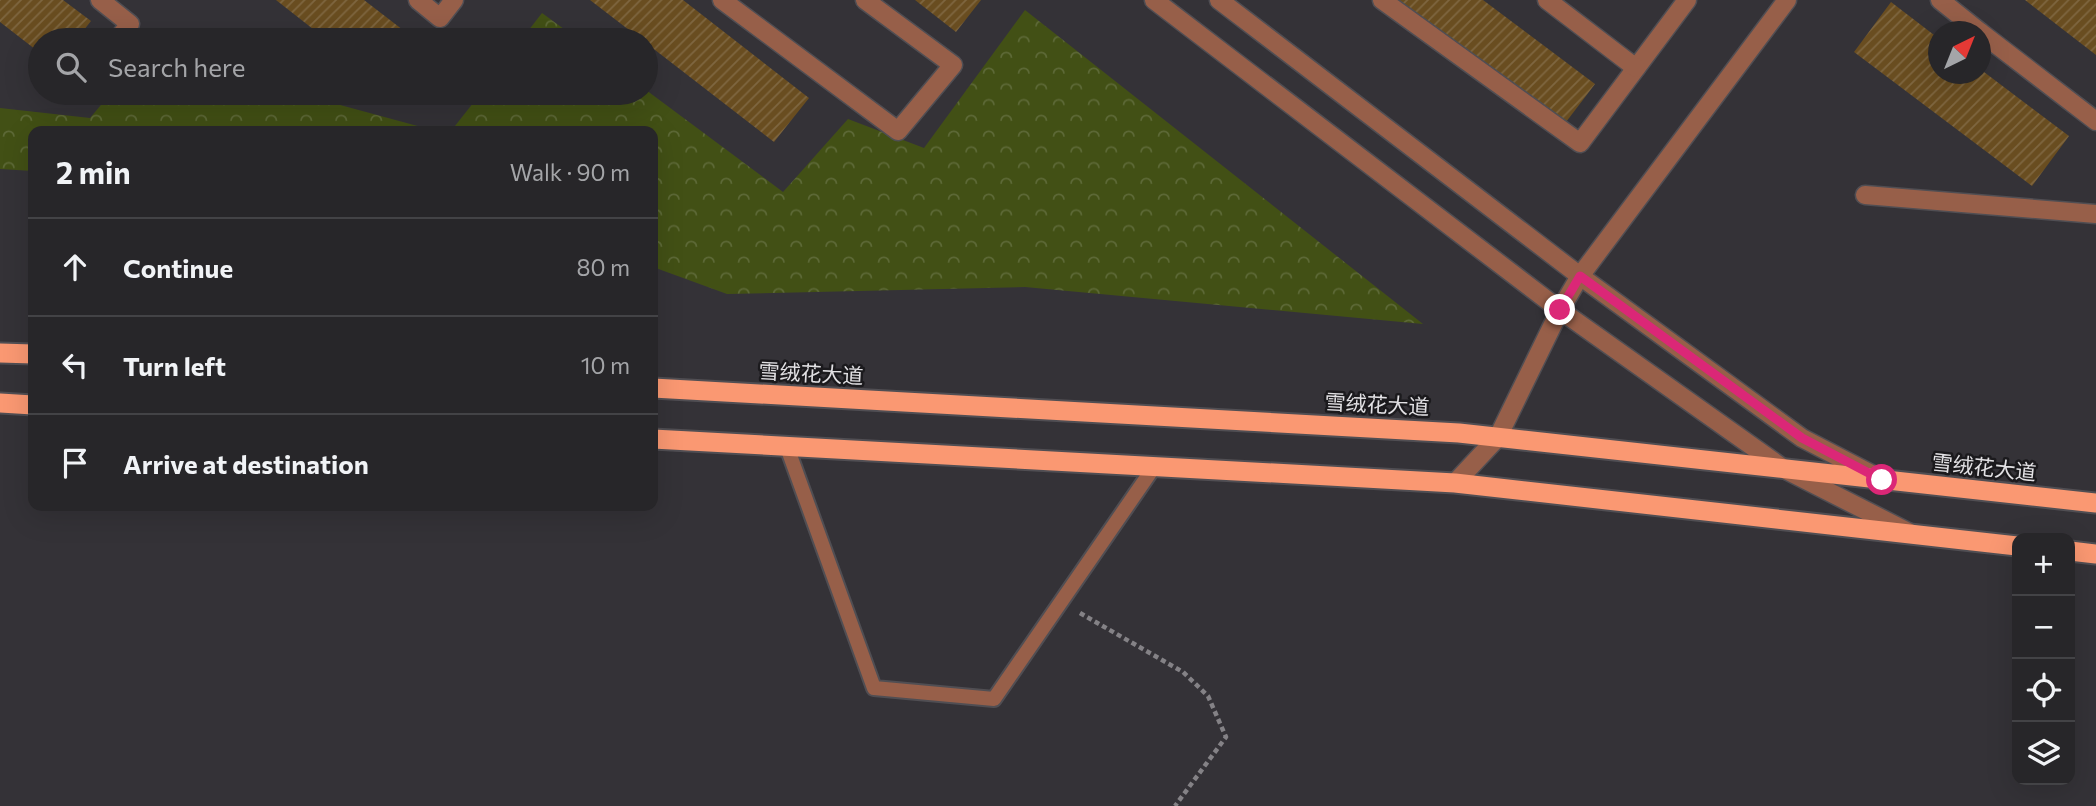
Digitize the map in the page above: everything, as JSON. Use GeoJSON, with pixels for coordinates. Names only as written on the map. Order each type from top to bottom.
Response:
{"type":"FeatureCollection","features":[{"type":"Feature","properties":{"kind":"highway"},"geometry":{"type":"LineString","coordinates":[[0,353],[28,354]]}},
{"type":"Feature","properties":{"kind":"highway","name":"雪绒花大道"},"geometry":{"type":"LineString","coordinates":[[658,388],[1445,432],[2096,503]]}},
{"type":"Feature","properties":{"kind":"highway"},"geometry":{"type":"LineString","coordinates":[[0,403],[28,405]]}},
{"type":"Feature","properties":{"kind":"highway"},"geometry":{"type":"LineString","coordinates":[[658,439],[1455,483],[2012,545]]}},
{"type":"Feature","properties":{"kind":"highway"},"geometry":{"type":"LineString","coordinates":[[2075,552],[2096,554]]}},
{"type":"Feature","properties":{"kind":"street"},"geometry":{"type":"LineString","coordinates":[[100,0],[130,24],[127,28]]}},
{"type":"Feature","properties":{"kind":"street"},"geometry":{"type":"LineString","coordinates":[[418,0],[440,18],[454,0]]}},
{"type":"Feature","properties":{"kind":"street"},"geometry":{"type":"LineString","coordinates":[[722,0],[898,131],[953,65],[865,0]]}},
{"type":"Feature","properties":{"kind":"street"},"geometry":{"type":"LineString","coordinates":[[1154,0],[1560,310],[1784,469],[1913,534]]}},
{"type":"Feature","properties":{"kind":"street"},"geometry":{"type":"LineString","coordinates":[[1219,0],[1580,276],[1802,438],[1882,480]]}},
{"type":"Feature","properties":{"kind":"street"},"geometry":{"type":"LineString","coordinates":[[1382,0],[1580,143],[1687,0]]}},
{"type":"Feature","properties":{"kind":"street"},"geometry":{"type":"LineString","coordinates":[[1547,0],[1636,68]]}},
{"type":"Feature","properties":{"kind":"street"},"geometry":{"type":"LineString","coordinates":[[1455,483],[1499,437],[1560,310],[1580,276],[1787,0]]}},
{"type":"Feature","properties":{"kind":"street"},"geometry":{"type":"LineString","coordinates":[[1940,0],[1966,21]]}},
{"type":"Feature","properties":{"kind":"street"},"geometry":{"type":"LineString","coordinates":[[1991,40],[2096,121]]}},
{"type":"Feature","properties":{"kind":"street"},"geometry":{"type":"LineString","coordinates":[[1865,195],[2096,214]]}},
{"type":"Feature","properties":{"kind":"lane"},"geometry":{"type":"LineString","coordinates":[[787,447],[874,688],[994,699],[1154,467]]}},
{"type":"Feature","properties":{"kind":"path"},"geometry":{"type":"LineString","coordinates":[[1061,603],[1183,672],[1208,696],[1226,737],[1175,806]]}},
{"type":"Feature","properties":{"kind":"green space"},"geometry":{"type":"Polygon","coordinates":[[[1025,10],[1423,324],[1025,287],[727,294],[658,269],[658,126],[455,126],[472,105],[658,105],[658,99],[783,192],[848,119],[924,148],[1025,10]]]}},
{"type":"Feature","properties":{"kind":"green space"},"geometry":{"type":"Polygon","coordinates":[[[542,13],[563,28],[530,28],[542,13]]]}},
{"type":"Feature","properties":{"kind":"green space"},"geometry":{"type":"Polygon","coordinates":[[[101,105],[340,105],[418,126],[28,126],[28,171],[0,169],[0,108],[90,118],[101,105]]]}},
{"type":"Feature","properties":{"kind":"building"},"geometry":{"type":"Polygon","coordinates":[[[0,0],[63,0],[91,21],[85,28],[28,28],[28,44],[0,22],[0,0]]]}},
{"type":"Feature","properties":{"kind":"building"},"geometry":{"type":"Polygon","coordinates":[[[276,0],[364,0],[400,28],[312,28],[276,0]]]}},
{"type":"Feature","properties":{"kind":"building"},"geometry":{"type":"Polygon","coordinates":[[[590,0],[683,0],[809,98],[774,142],[658,52],[658,28],[626,28],[590,0]]]}},
{"type":"Feature","properties":{"kind":"building"},"geometry":{"type":"Polygon","coordinates":[[[915,0],[981,0],[956,32],[915,0]]]}},
{"type":"Feature","properties":{"kind":"building"},"geometry":{"type":"Polygon","coordinates":[[[1394,0],[1483,0],[1595,84],[1563,126],[1394,0]]]}},
{"type":"Feature","properties":{"kind":"building"},"geometry":{"type":"Polygon","coordinates":[[[2025,0],[2096,0],[2096,55],[2025,0]]]}},
{"type":"Feature","properties":{"kind":"building"},"geometry":{"type":"Polygon","coordinates":[[[1891,2],[1928,30],[1928,84],[1991,84],[1991,77],[2069,136],[2032,186],[1854,52],[1891,2]]]}},
{"type":"Feature","properties":{"kind":"route"},"geometry":{"type":"LineString","coordinates":[[1560,310],[1580,276],[1802,438],[1882,480]]}}]}
